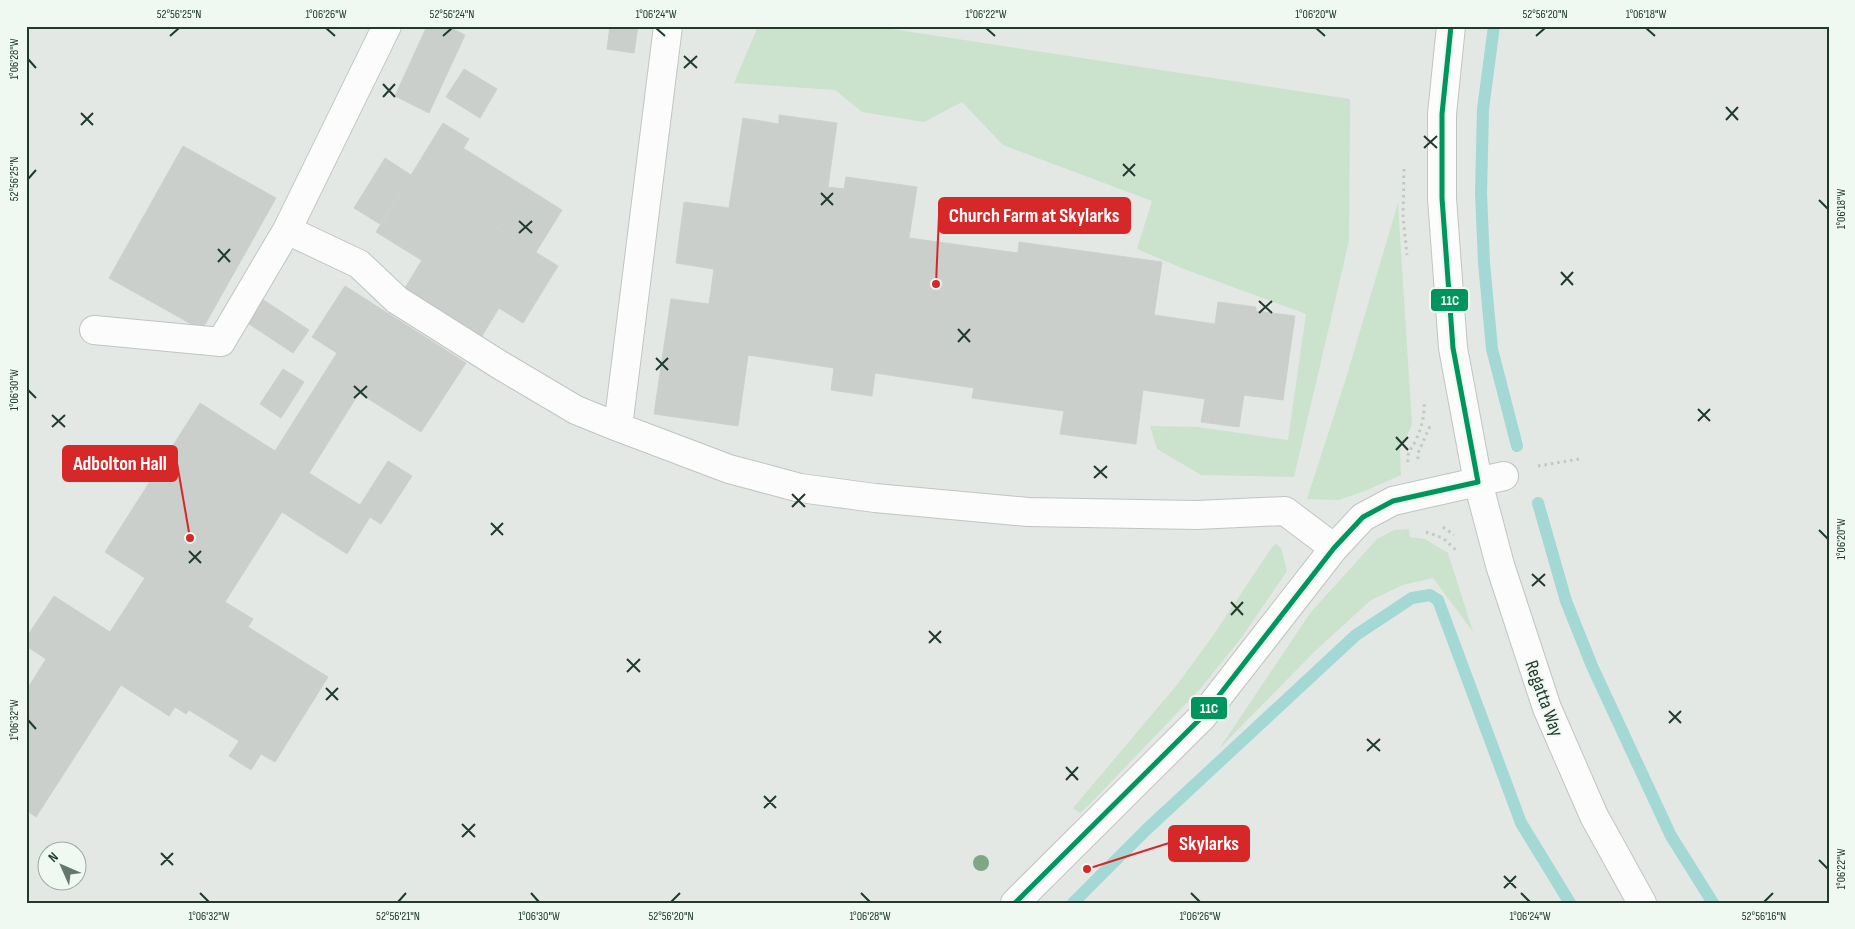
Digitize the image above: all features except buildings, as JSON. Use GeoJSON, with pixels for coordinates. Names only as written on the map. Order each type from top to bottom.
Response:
{"type":"FeatureCollection","features":[{"type":"Feature","properties":{"kind":"street"},"geometry":{"type":"LineString","coordinates":[[94,330],[221,342],[287,230],[388,26]]}},
{"type":"Feature","properties":{"kind":"street"},"geometry":{"type":"LineString","coordinates":[[618,427],[668,26]]}},
{"type":"Feature","properties":{"kind":"street","name":"Regatta Way"},"geometry":{"type":"LineString","coordinates":[[1451,26],[1442,114],[1442,198],[1453,348],[1478,482],[1500,565],[1547,708],[1594,816],[1642,903]]}},
{"type":"Feature","properties":{"kind":"street"},"geometry":{"type":"LineString","coordinates":[[287,230],[359,264],[397,300],[500,366],[576,410],[729,468],[800,488],[875,498],[1028,512],[1196,515],[1285,511],[1334,548]]}},
{"type":"Feature","properties":{"kind":"street"},"geometry":{"type":"LineString","coordinates":[[1015,903],[1203,716],[1334,548],[1363,517],[1393,501],[1504,476]]}},
{"type":"Feature","properties":{"kind":"path"},"geometry":{"type":"LineString","coordinates":[[1404,162],[1402,184],[1403,217],[1408,264]]}},
{"type":"Feature","properties":{"kind":"path"},"geometry":{"type":"LineString","coordinates":[[1412,497],[1407,454],[1415,441],[1425,414],[1423,395]]}},
{"type":"Feature","properties":{"kind":"path"},"geometry":{"type":"LineString","coordinates":[[1545,464],[1579,459]]}},
{"type":"Feature","properties":{"kind":"green space"},"geometry":{"type":"Polygon","coordinates":[[[758,26],[872,26],[1350,99],[1349,241],[1294,477],[1201,475],[1157,449],[1150,426],[1198,427],[1288,440],[1306,314],[1184,269],[1137,249],[1152,201],[1003,145],[962,102],[924,122],[862,112],[835,90],[734,83],[758,26]]]}},
{"type":"Feature","properties":{"kind":"green space"},"geometry":{"type":"Polygon","coordinates":[[[1398,203],[1412,425],[1400,449],[1401,475],[1339,500],[1307,499],[1347,375],[1398,203]]]}},
{"type":"Feature","properties":{"kind":"green space"},"geometry":{"type":"Polygon","coordinates":[[[1409,529],[1410,537],[1425,539],[1448,553],[1473,632],[1433,578],[1403,585],[1371,600],[1315,651],[1219,749],[1311,612],[1377,539],[1394,530],[1409,529]]]}},
{"type":"Feature","properties":{"kind":"green space"},"geometry":{"type":"Polygon","coordinates":[[[1276,544],[1281,548],[1287,571],[1242,637],[1200,689],[1092,802],[1080,813],[1073,808],[1176,686],[1210,640],[1272,547],[1276,544]]]}},
{"type":"Feature","properties":{"kind":"waterway"},"geometry":{"type":"LineString","coordinates":[[1494,26],[1483,109],[1481,193],[1484,263],[1492,349],[1517,446]]}},
{"type":"Feature","properties":{"kind":"waterway"},"geometry":{"type":"LineString","coordinates":[[1538,503],[1566,601],[1592,666],[1671,836],[1713,903]]}},
{"type":"Feature","properties":{"kind":"waterway"},"geometry":{"type":"LineString","coordinates":[[1073,903],[1146,830],[1356,635],[1412,598],[1430,595],[1438,600],[1521,823],[1570,903]]}},
{"type":"Feature","properties":{"kind":"transit line","name":"11C"},"geometry":{"type":"LineString","coordinates":[[1015,903],[1203,716],[1334,548],[1363,517],[1393,501],[1478,482],[1453,348],[1442,198],[1442,114],[1451,26]]}},
{"type":"Feature","properties":{"kind":"place","name":"Church Farm at Skylarks"},"geometry":{"type":"Point","coordinates":[936,284]}},
{"type":"Feature","properties":{"kind":"place","name":"Adbolton Hall"},"geometry":{"type":"Point","coordinates":[190,538]}},
{"type":"Feature","properties":{"kind":"place","name":"Skylarks"},"geometry":{"type":"Point","coordinates":[1087,869]}}]}
